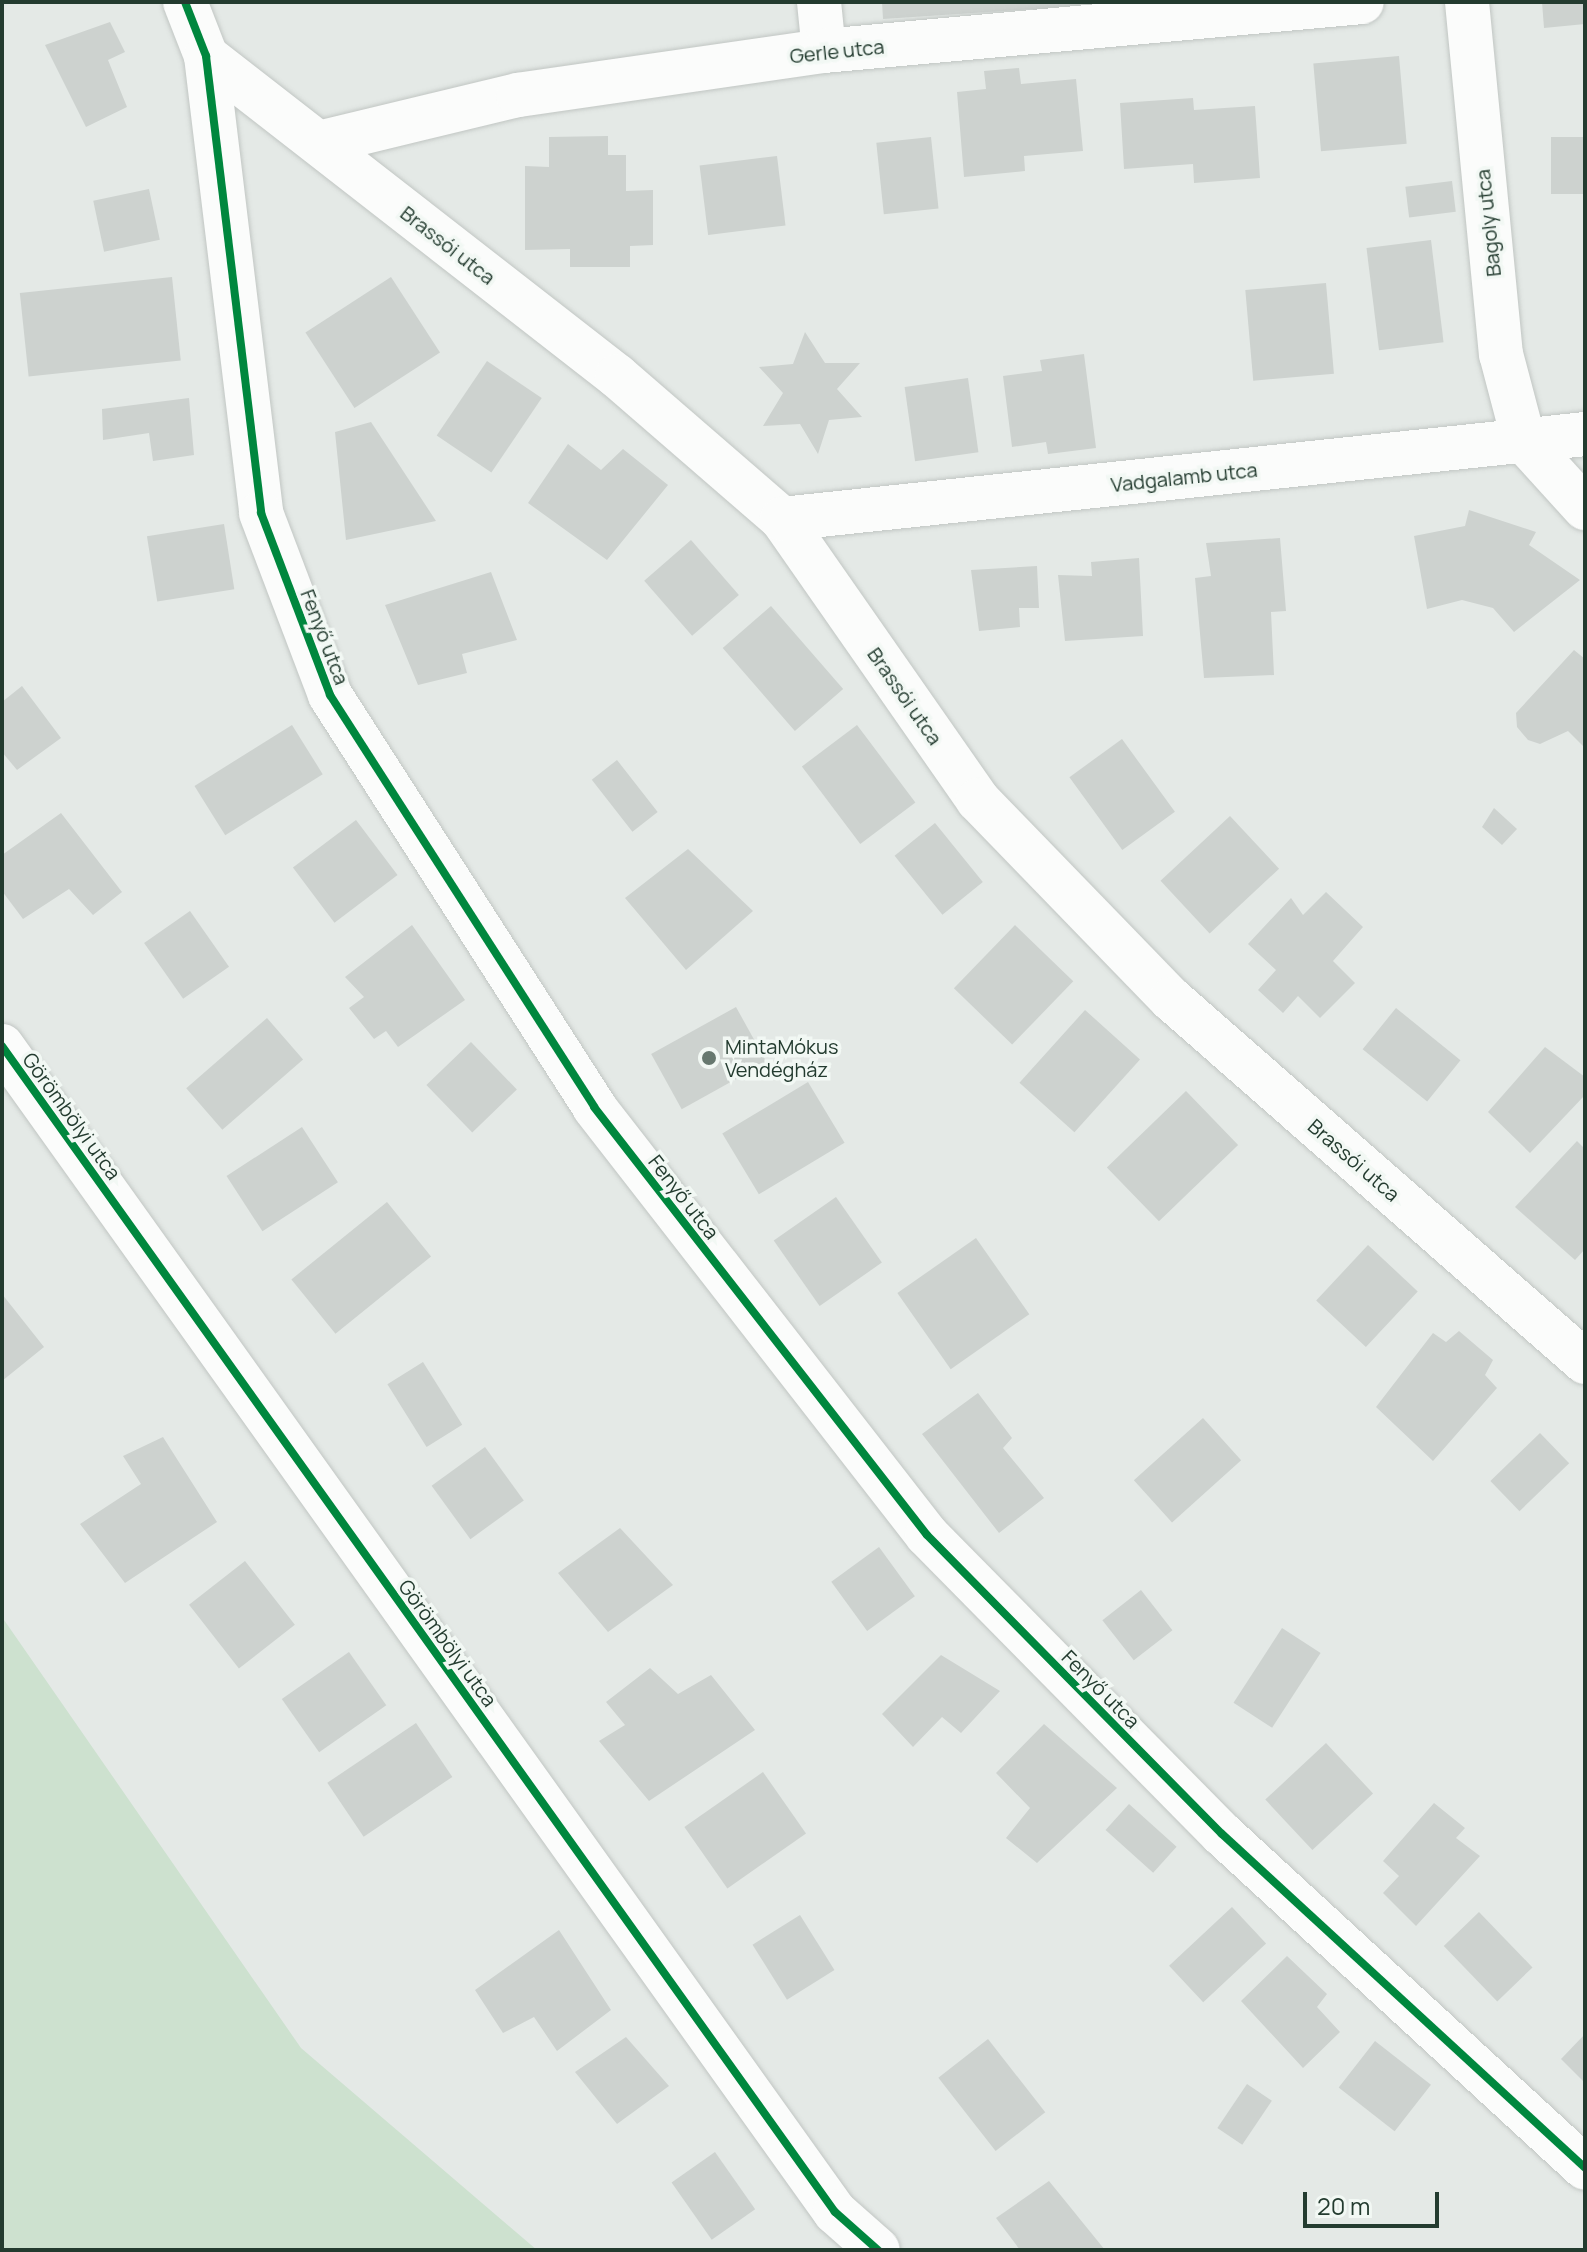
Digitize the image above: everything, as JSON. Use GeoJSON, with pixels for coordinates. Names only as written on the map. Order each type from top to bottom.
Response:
{"type":"FeatureCollection","features":[{"type":"Feature","properties":{"kind":"street","name":"Fenyő utca"},"geometry":{"type":"LineString","coordinates":[[185,2],[206,56],[261,513],[330,695],[585,1094],[927,1535],[1222,1834],[1575,2149]]}},
{"type":"Feature","properties":{"kind":"street"},"geometry":{"type":"LineString","coordinates":[[819,2],[824,51]]}},
{"type":"Feature","properties":{"kind":"street","name":"Gerle utca"},"geometry":{"type":"LineString","coordinates":[[319,143],[518,95],[824,51],[1362,2]]}},
{"type":"Feature","properties":{"kind":"street","name":"Bagoly utca"},"geometry":{"type":"LineString","coordinates":[[1467,2],[1501,354],[1524,441]]}},
{"type":"Feature","properties":{"kind":"street","name":"Brassói utca"},"geometry":{"type":"LineString","coordinates":[[206,56],[617,376],[782,519],[978,800],[1171,999],[1585,1362]]}},
{"type":"Feature","properties":{"kind":"street","name":"Vadgalamb utca"},"geometry":{"type":"LineString","coordinates":[[782,519],[1585,434]]}},
{"type":"Feature","properties":{"kind":"street"},"geometry":{"type":"LineString","coordinates":[[1524,441],[1585,508]]}},
{"type":"Feature","properties":{"kind":"street","name":"Görömbölyi utca"},"geometry":{"type":"LineString","coordinates":[[2,1046],[835,2212],[878,2250]]}},
{"type":"Feature","properties":{"kind":"green space"},"geometry":{"type":"Polygon","coordinates":[[[2,1617],[301,2048],[537,2250],[2,2250],[2,1617]]]}},
{"type":"Feature","properties":{"kind":"building"},"geometry":{"type":"Polygon","coordinates":[[[882,2],[1080,2],[1081,15],[1034,19],[1033,9],[883,19],[882,2]]]}},
{"type":"Feature","properties":{"kind":"building"},"geometry":{"type":"Polygon","coordinates":[[[1542,2],[1585,2],[1585,24],[1544,28],[1542,2]]]}},
{"type":"Feature","properties":{"kind":"building"},"geometry":{"type":"Polygon","coordinates":[[[110,22],[125,52],[108,60],[127,107],[86,127],[45,45],[110,22]]]}},
{"type":"Feature","properties":{"kind":"building"},"geometry":{"type":"Polygon","coordinates":[[[1399,56],[1407,144],[1321,151],[1313,63],[1399,56]]]}},
{"type":"Feature","properties":{"kind":"building"},"geometry":{"type":"Polygon","coordinates":[[[1019,68],[1021,84],[1076,79],[1083,151],[1024,156],[1025,171],[964,177],[957,92],[986,89],[984,71],[1019,68]]]}},
{"type":"Feature","properties":{"kind":"building"},"geometry":{"type":"Polygon","coordinates":[[[1193,98],[1194,110],[1255,106],[1260,178],[1194,183],[1193,164],[1124,169],[1120,103],[1193,98]]]}},
{"type":"Feature","properties":{"kind":"building"},"geometry":{"type":"Polygon","coordinates":[[[608,136],[608,155],[626,155],[626,191],[653,190],[653,245],[630,246],[630,267],[570,267],[570,249],[525,250],[525,166],[549,167],[549,137],[608,136]]]}},
{"type":"Feature","properties":{"kind":"building"},"geometry":{"type":"Polygon","coordinates":[[[931,137],[939,209],[884,214],[876,143],[931,137]]]}},
{"type":"Feature","properties":{"kind":"building"},"geometry":{"type":"Polygon","coordinates":[[[1551,137],[1585,137],[1585,194],[1551,194],[1551,137]]]}},
{"type":"Feature","properties":{"kind":"building"},"geometry":{"type":"Polygon","coordinates":[[[777,156],[786,225],[708,235],[700,166],[777,156]]]}},
{"type":"Feature","properties":{"kind":"building"},"geometry":{"type":"Polygon","coordinates":[[[1452,181],[1456,212],[1409,217],[1405,187],[1452,181]]]}},
{"type":"Feature","properties":{"kind":"building"},"geometry":{"type":"Polygon","coordinates":[[[149,189],[160,240],[104,252],[93,201],[149,189]]]}},
{"type":"Feature","properties":{"kind":"building"},"geometry":{"type":"Polygon","coordinates":[[[1431,240],[1444,342],[1379,350],[1366,248],[1431,240]]]}},
{"type":"Feature","properties":{"kind":"building"},"geometry":{"type":"Polygon","coordinates":[[[172,277],[181,361],[29,377],[20,293],[172,277]]]}},
{"type":"Feature","properties":{"kind":"building"},"geometry":{"type":"Polygon","coordinates":[[[391,277],[440,352],[354,408],[305,333],[391,277]]]}},
{"type":"Feature","properties":{"kind":"building"},"geometry":{"type":"Polygon","coordinates":[[[1326,283],[1334,374],[1253,381],[1245,290],[1326,283]]]}},
{"type":"Feature","properties":{"kind":"building"},"geometry":{"type":"Polygon","coordinates":[[[805,332],[825,363],[860,363],[837,389],[862,417],[829,420],[818,454],[800,424],[763,426],[783,393],[759,367],[793,364],[805,332]]]}},
{"type":"Feature","properties":{"kind":"building"},"geometry":{"type":"Polygon","coordinates":[[[1084,354],[1096,448],[1048,454],[1046,442],[1012,447],[1003,376],[1042,371],[1040,360],[1084,354]]]}},
{"type":"Feature","properties":{"kind":"building"},"geometry":{"type":"Polygon","coordinates":[[[487,361],[542,398],[491,473],[437,436],[487,361]]]}},
{"type":"Feature","properties":{"kind":"building"},"geometry":{"type":"Polygon","coordinates":[[[968,378],[978,452],[915,461],[905,387],[968,378]]]}},
{"type":"Feature","properties":{"kind":"building"},"geometry":{"type":"Polygon","coordinates":[[[189,398],[194,455],[153,461],[149,433],[103,440],[102,409],[189,398]]]}},
{"type":"Feature","properties":{"kind":"building"},"geometry":{"type":"Polygon","coordinates":[[[371,422],[436,521],[346,540],[335,432],[371,422]]]}},
{"type":"Feature","properties":{"kind":"building"},"geometry":{"type":"Polygon","coordinates":[[[568,444],[601,470],[623,449],[668,485],[607,560],[528,503],[568,444]]]}},
{"type":"Feature","properties":{"kind":"building"},"geometry":{"type":"Polygon","coordinates":[[[1469,510],[1536,532],[1529,545],[1580,580],[1514,632],[1493,608],[1462,600],[1427,609],[1414,536],[1465,526],[1469,510]]]}},
{"type":"Feature","properties":{"kind":"building"},"geometry":{"type":"Polygon","coordinates":[[[224,524],[234,589],[157,601],[147,536],[224,524]]]}},
{"type":"Feature","properties":{"kind":"building"},"geometry":{"type":"Polygon","coordinates":[[[1280,538],[1286,611],[1271,612],[1274,675],[1204,678],[1195,578],[1211,576],[1206,543],[1280,538]]]}},
{"type":"Feature","properties":{"kind":"building"},"geometry":{"type":"Polygon","coordinates":[[[691,540],[739,595],[692,636],[644,581],[691,540]]]}},
{"type":"Feature","properties":{"kind":"building"},"geometry":{"type":"Polygon","coordinates":[[[1139,558],[1143,636],[1065,641],[1058,575],[1092,576],[1091,562],[1139,558]]]}},
{"type":"Feature","properties":{"kind":"building"},"geometry":{"type":"Polygon","coordinates":[[[1037,566],[1039,608],[1019,608],[1020,627],[979,631],[971,570],[1037,566]]]}},
{"type":"Feature","properties":{"kind":"building"},"geometry":{"type":"Polygon","coordinates":[[[491,572],[517,640],[462,654],[467,673],[418,685],[385,605],[491,572]]]}},
{"type":"Feature","properties":{"kind":"building"},"geometry":{"type":"Polygon","coordinates":[[[771,606],[843,689],[795,731],[723,648],[771,606]]]}},
{"type":"Feature","properties":{"kind":"building"},"geometry":{"type":"Polygon","coordinates":[[[1574,650],[1585,659],[1585,748],[1568,731],[1540,744],[1528,740],[1517,727],[1516,713],[1574,650]]]}},
{"type":"Feature","properties":{"kind":"building"},"geometry":{"type":"Polygon","coordinates":[[[22,686],[61,738],[17,770],[2,752],[2,702],[22,686]]]}},
{"type":"Feature","properties":{"kind":"building"},"geometry":{"type":"Polygon","coordinates":[[[292,725],[323,774],[225,835],[194,786],[292,725]]]}},
{"type":"Feature","properties":{"kind":"building"},"geometry":{"type":"Polygon","coordinates":[[[857,725],[915,802],[860,844],[802,767],[857,725]]]}},
{"type":"Feature","properties":{"kind":"building"},"geometry":{"type":"Polygon","coordinates":[[[1122,739],[1175,812],[1122,850],[1069,777],[1122,739]]]}},
{"type":"Feature","properties":{"kind":"building"},"geometry":{"type":"Polygon","coordinates":[[[617,760],[658,812],[632,832],[592,780],[617,760]]]}},
{"type":"Feature","properties":{"kind":"building"},"geometry":{"type":"Polygon","coordinates":[[[1494,808],[1517,829],[1502,845],[1482,827],[1494,808]]]}},
{"type":"Feature","properties":{"kind":"building"},"geometry":{"type":"Polygon","coordinates":[[[61,813],[122,892],[93,915],[69,889],[23,919],[2,891],[2,855],[61,813]]]}},
{"type":"Feature","properties":{"kind":"building"},"geometry":{"type":"Polygon","coordinates":[[[1230,816],[1279,869],[1210,933],[1161,881],[1230,816]]]}},
{"type":"Feature","properties":{"kind":"building"},"geometry":{"type":"Polygon","coordinates":[[[356,820],[398,875],[334,923],[293,868],[356,820]]]}},
{"type":"Feature","properties":{"kind":"building"},"geometry":{"type":"Polygon","coordinates":[[[935,823],[983,882],[942,915],[895,856],[935,823]]]}},
{"type":"Feature","properties":{"kind":"building"},"geometry":{"type":"Polygon","coordinates":[[[688,849],[753,911],[686,970],[625,898],[688,849]]]}},
{"type":"Feature","properties":{"kind":"building"},"geometry":{"type":"Polygon","coordinates":[[[1326,892],[1363,927],[1333,961],[1355,983],[1320,1018],[1298,996],[1283,1013],[1258,990],[1276,970],[1248,944],[1291,898],[1303,915],[1326,892]]]}},
{"type":"Feature","properties":{"kind":"building"},"geometry":{"type":"Polygon","coordinates":[[[190,911],[229,967],[183,999],[144,943],[190,911]]]}},
{"type":"Feature","properties":{"kind":"building"},"geometry":{"type":"Polygon","coordinates":[[[412,925],[465,1000],[398,1047],[386,1031],[374,1039],[349,1008],[364,997],[345,977],[412,925]]]}},
{"type":"Feature","properties":{"kind":"building"},"geometry":{"type":"Polygon","coordinates":[[[1015,925],[1073,981],[1012,1045],[954,988],[1015,925]]]}},
{"type":"Feature","properties":{"kind":"building","name":"MintaMókus Vendégház"},"geometry":{"type":"Polygon","coordinates":[[[736,1007],[767,1062],[682,1109],[651,1054],[736,1007]]]}},
{"type":"Feature","properties":{"kind":"building"},"geometry":{"type":"Polygon","coordinates":[[[1396,1008],[1461,1060],[1427,1101],[1363,1049],[1396,1008]]]}},
{"type":"Feature","properties":{"kind":"building"},"geometry":{"type":"Polygon","coordinates":[[[1085,1010],[1140,1060],[1074,1132],[1019,1083],[1085,1010]]]}},
{"type":"Feature","properties":{"kind":"building"},"geometry":{"type":"Polygon","coordinates":[[[267,1018],[303,1060],[222,1130],[186,1088],[267,1018]]]}},
{"type":"Feature","properties":{"kind":"building"},"geometry":{"type":"Polygon","coordinates":[[[471,1042],[517,1089],[472,1133],[426,1085],[471,1042]]]}},
{"type":"Feature","properties":{"kind":"building"},"geometry":{"type":"Polygon","coordinates":[[[1545,1047],[1585,1077],[1585,1095],[1530,1153],[1488,1112],[1545,1047]]]}},
{"type":"Feature","properties":{"kind":"building"},"geometry":{"type":"Polygon","coordinates":[[[808,1082],[845,1143],[759,1194],[722,1134],[808,1082]]]}},
{"type":"Feature","properties":{"kind":"building"},"geometry":{"type":"Polygon","coordinates":[[[1186,1091],[1238,1145],[1159,1221],[1107,1167],[1186,1091]]]}},
{"type":"Feature","properties":{"kind":"building"},"geometry":{"type":"Polygon","coordinates":[[[302,1127],[338,1182],[262,1231],[227,1176],[302,1127]]]}},
{"type":"Feature","properties":{"kind":"building"},"geometry":{"type":"Polygon","coordinates":[[[1577,1141],[1585,1149],[1585,1249],[1575,1260],[1515,1207],[1577,1141]]]}},
{"type":"Feature","properties":{"kind":"building"},"geometry":{"type":"Polygon","coordinates":[[[836,1197],[882,1263],[820,1306],[774,1241],[836,1197]]]}},
{"type":"Feature","properties":{"kind":"building"},"geometry":{"type":"Polygon","coordinates":[[[387,1202],[431,1256],[335,1334],[291,1279],[387,1202]]]}},
{"type":"Feature","properties":{"kind":"building"},"geometry":{"type":"Polygon","coordinates":[[[976,1238],[1029,1314],[951,1369],[897,1293],[976,1238]]]}},
{"type":"Feature","properties":{"kind":"building"},"geometry":{"type":"Polygon","coordinates":[[[1368,1245],[1418,1291],[1366,1347],[1316,1301],[1368,1245]]]}},
{"type":"Feature","properties":{"kind":"building"},"geometry":{"type":"Polygon","coordinates":[[[2,1294],[44,1347],[2,1381],[2,1294]]]}},
{"type":"Feature","properties":{"kind":"building"},"geometry":{"type":"Polygon","coordinates":[[[1459,1331],[1493,1360],[1485,1375],[1497,1388],[1433,1461],[1376,1407],[1433,1333],[1446,1342],[1459,1331]]]}},
{"type":"Feature","properties":{"kind":"building"},"geometry":{"type":"Polygon","coordinates":[[[423,1362],[462,1425],[427,1447],[387,1384],[423,1362]]]}},
{"type":"Feature","properties":{"kind":"building"},"geometry":{"type":"Polygon","coordinates":[[[978,1393],[1012,1438],[1003,1448],[1044,1498],[999,1533],[922,1434],[978,1393]]]}},
{"type":"Feature","properties":{"kind":"building"},"geometry":{"type":"Polygon","coordinates":[[[1203,1418],[1241,1460],[1172,1523],[1134,1480],[1203,1418]]]}},
{"type":"Feature","properties":{"kind":"building"},"geometry":{"type":"Polygon","coordinates":[[[1540,1433],[1569,1463],[1520,1511],[1490,1481],[1540,1433]]]}},
{"type":"Feature","properties":{"kind":"building"},"geometry":{"type":"Polygon","coordinates":[[[163,1437],[217,1522],[125,1583],[80,1524],[141,1484],[123,1456],[163,1437]]]}},
{"type":"Feature","properties":{"kind":"building"},"geometry":{"type":"Polygon","coordinates":[[[485,1447],[524,1500],[470,1539],[432,1486],[485,1447]]]}},
{"type":"Feature","properties":{"kind":"building"},"geometry":{"type":"Polygon","coordinates":[[[620,1528],[673,1585],[608,1632],[558,1573],[620,1528]]]}},
{"type":"Feature","properties":{"kind":"building"},"geometry":{"type":"Polygon","coordinates":[[[879,1547],[915,1596],[867,1631],[831,1582],[879,1547]]]}},
{"type":"Feature","properties":{"kind":"building"},"geometry":{"type":"Polygon","coordinates":[[[245,1561],[295,1625],[239,1669],[189,1605],[245,1561]]]}},
{"type":"Feature","properties":{"kind":"building"},"geometry":{"type":"Polygon","coordinates":[[[1141,1590],[1172,1630],[1134,1660],[1102,1620],[1141,1590]]]}},
{"type":"Feature","properties":{"kind":"building"},"geometry":{"type":"Polygon","coordinates":[[[1282,1628],[1321,1653],[1272,1728],[1234,1703],[1282,1628]]]}},
{"type":"Feature","properties":{"kind":"building"},"geometry":{"type":"Polygon","coordinates":[[[349,1652],[386,1705],[319,1752],[282,1699],[349,1652]]]}},
{"type":"Feature","properties":{"kind":"building"},"geometry":{"type":"Polygon","coordinates":[[[941,1655],[1000,1691],[961,1733],[942,1717],[913,1747],[882,1714],[941,1655]]]}},
{"type":"Feature","properties":{"kind":"building"},"geometry":{"type":"Polygon","coordinates":[[[650,1668],[678,1694],[711,1675],[755,1730],[649,1801],[599,1741],[625,1725],[606,1702],[650,1668]]]}},
{"type":"Feature","properties":{"kind":"building"},"geometry":{"type":"Polygon","coordinates":[[[416,1723],[452,1777],[364,1837],[327,1783],[416,1723]]]}},
{"type":"Feature","properties":{"kind":"building"},"geometry":{"type":"Polygon","coordinates":[[[1044,1724],[1117,1788],[1037,1863],[1006,1838],[1030,1808],[996,1773],[1044,1724]]]}},
{"type":"Feature","properties":{"kind":"building"},"geometry":{"type":"Polygon","coordinates":[[[1326,1743],[1373,1793],[1312,1850],[1265,1800],[1326,1743]]]}},
{"type":"Feature","properties":{"kind":"building"},"geometry":{"type":"Polygon","coordinates":[[[763,1772],[806,1833],[727,1888],[684,1827],[763,1772]]]}},
{"type":"Feature","properties":{"kind":"building"},"geometry":{"type":"Polygon","coordinates":[[[1434,1803],[1465,1828],[1456,1838],[1480,1856],[1416,1926],[1383,1893],[1399,1876],[1383,1861],[1434,1803]]]}},
{"type":"Feature","properties":{"kind":"building"},"geometry":{"type":"Polygon","coordinates":[[[1129,1804],[1177,1847],[1153,1873],[1106,1830],[1129,1804]]]}},
{"type":"Feature","properties":{"kind":"building"},"geometry":{"type":"Polygon","coordinates":[[[1232,1907],[1266,1944],[1203,2002],[1169,1966],[1232,1907]]]}},
{"type":"Feature","properties":{"kind":"building"},"geometry":{"type":"Polygon","coordinates":[[[1479,1912],[1532,1967],[1497,2001],[1444,1946],[1479,1912]]]}},
{"type":"Feature","properties":{"kind":"building"},"geometry":{"type":"Polygon","coordinates":[[[800,1915],[834,1970],[787,2000],[753,1945],[800,1915]]]}},
{"type":"Feature","properties":{"kind":"building"},"geometry":{"type":"Polygon","coordinates":[[[559,1930],[611,2010],[557,2051],[534,2017],[503,2033],[475,1990],[559,1930]]]}},
{"type":"Feature","properties":{"kind":"building"},"geometry":{"type":"Polygon","coordinates":[[[1287,1956],[1327,1994],[1317,2007],[1340,2032],[1303,2068],[1241,2001],[1287,1956]]]}},
{"type":"Feature","properties":{"kind":"building"},"geometry":{"type":"Polygon","coordinates":[[[1585,2034],[1585,2083],[1561,2059],[1585,2034]]]}},
{"type":"Feature","properties":{"kind":"building"},"geometry":{"type":"Polygon","coordinates":[[[626,2037],[669,2086],[617,2124],[575,2072],[626,2037]]]}},
{"type":"Feature","properties":{"kind":"building"},"geometry":{"type":"Polygon","coordinates":[[[988,2039],[1045,2112],[996,2151],[938,2078],[988,2039]]]}},
{"type":"Feature","properties":{"kind":"building"},"geometry":{"type":"Polygon","coordinates":[[[1375,2041],[1431,2085],[1395,2131],[1339,2087],[1375,2041]]]}},
{"type":"Feature","properties":{"kind":"building"},"geometry":{"type":"Polygon","coordinates":[[[1247,2084],[1272,2101],[1242,2145],[1217,2128],[1247,2084]]]}},
{"type":"Feature","properties":{"kind":"building"},"geometry":{"type":"Polygon","coordinates":[[[715,2152],[755,2209],[712,2240],[672,2182],[715,2152]]]}},
{"type":"Feature","properties":{"kind":"building"},"geometry":{"type":"Polygon","coordinates":[[[1049,2181],[1105,2250],[1020,2250],[996,2218],[1049,2181]]]}},
{"type":"Feature","properties":{"kind":"cycle path"},"geometry":{"type":"LineString","coordinates":[[185,2],[206,56],[261,513],[330,695],[594,1107],[927,1535],[1222,1834],[1585,2168]]}},
{"type":"Feature","properties":{"kind":"cycle path"},"geometry":{"type":"LineString","coordinates":[[2,1046],[835,2212],[878,2250]]}},
{"type":"Feature","properties":{"kind":"place","name":"MintaMókus Vendégház"},"geometry":{"type":"Point","coordinates":[709,1058]}}]}
